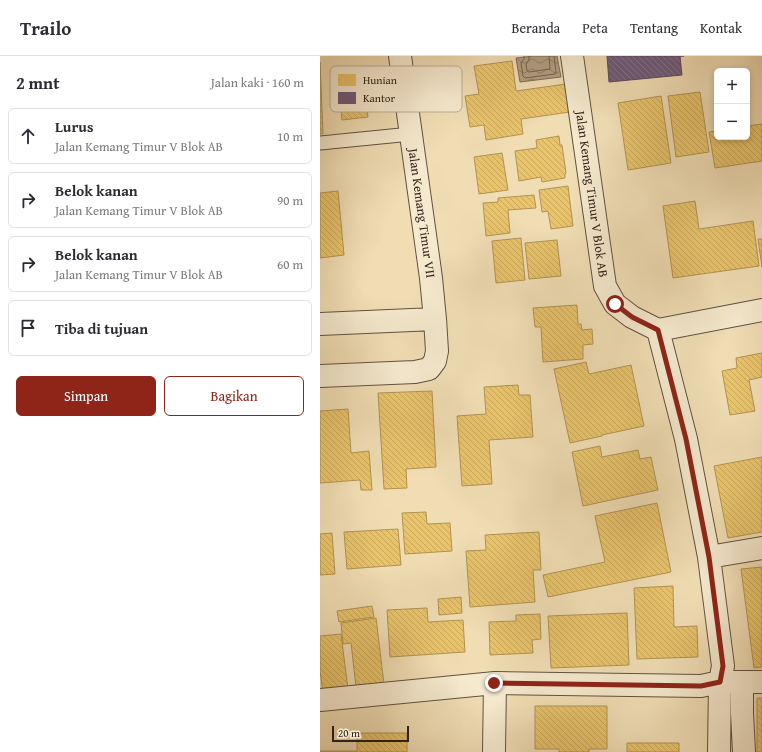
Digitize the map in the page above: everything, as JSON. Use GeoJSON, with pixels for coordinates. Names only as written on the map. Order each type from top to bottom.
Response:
{"type":"FeatureCollection","features":[{"type":"Feature","properties":{"kind":"street","name":"Jalan Kemang Timur VII"},"geometry":{"type":"LineString","coordinates":[[400,56],[401,66]]}},
{"type":"Feature","properties":{"kind":"street","name":"Jalan Kemang Timur V Blok AB"},"geometry":{"type":"LineString","coordinates":[[572,56],[605,286],[615,304],[632,317],[658,330]]}},
{"type":"Feature","properties":{"kind":"street","name":"Jalan Kemang Timur VII"},"geometry":{"type":"LineString","coordinates":[[320,376],[416,372],[429,369],[435,361],[437,350],[431,278],[408,112]]}},
{"type":"Feature","properties":{"kind":"street"},"geometry":{"type":"LineString","coordinates":[[719,752],[720,682],[723,666],[709,557],[686,439],[658,330],[762,310]]}},
{"type":"Feature","properties":{"kind":"street"},"geometry":{"type":"LineString","coordinates":[[320,324],[435,319]]}},
{"type":"Feature","properties":{"kind":"street"},"geometry":{"type":"LineString","coordinates":[[709,557],[762,548]]}},
{"type":"Feature","properties":{"kind":"street"},"geometry":{"type":"LineString","coordinates":[[320,700],[494,683],[701,686],[720,682],[752,682],[742,713],[744,752]]}},
{"type":"Feature","properties":{"kind":"street"},"geometry":{"type":"LineString","coordinates":[[494,683],[494,752]]}},
{"type":"Feature","properties":{"kind":"lane"},"geometry":{"type":"LineString","coordinates":[[320,143],[411,134]]}},
{"type":"Feature","properties":{"kind":"water"},"geometry":{"type":"Polygon","coordinates":[[[557,56],[561,77],[520,82],[516,58],[557,56]]]}},
{"type":"Feature","properties":{"kind":"building: Hunian"},"geometry":{"type":"Polygon","coordinates":[[[512,61],[516,91],[566,84],[570,112],[521,119],[523,134],[486,140],[484,125],[470,127],[465,96],[479,94],[474,66],[512,61]]]}},
{"type":"Feature","properties":{"kind":"building: Hunian"},"geometry":{"type":"Polygon","coordinates":[[[320,62],[323,134],[320,134],[320,62]]]}},
{"type":"Feature","properties":{"kind":"building: Hunian"},"geometry":{"type":"Polygon","coordinates":[[[700,92],[709,152],[676,157],[668,96],[700,92]]]}},
{"type":"Feature","properties":{"kind":"building: Hunian"},"geometry":{"type":"Polygon","coordinates":[[[661,96],[671,163],[628,170],[618,103],[661,96]]]}},
{"type":"Feature","properties":{"kind":"building: Hunian"},"geometry":{"type":"Polygon","coordinates":[[[341,112],[367,112],[368,117],[342,120],[341,112]]]}},
{"type":"Feature","properties":{"kind":"building: Hunian"},"geometry":{"type":"Polygon","coordinates":[[[762,124],[762,161],[715,168],[709,132],[714,131],[714,140],[750,140],[750,126],[762,124]]]}},
{"type":"Feature","properties":{"kind":"building: Hunian"},"geometry":{"type":"Polygon","coordinates":[[[559,136],[560,145],[562,145],[566,173],[565,178],[542,182],[541,177],[519,181],[515,151],[537,148],[536,140],[559,136]]]}},
{"type":"Feature","properties":{"kind":"building: Hunian"},"geometry":{"type":"Polygon","coordinates":[[[502,153],[508,190],[479,194],[474,157],[502,153]]]}},
{"type":"Feature","properties":{"kind":"building: Hunian"},"geometry":{"type":"Polygon","coordinates":[[[568,186],[573,226],[551,229],[548,211],[542,212],[539,190],[568,186]]]}},
{"type":"Feature","properties":{"kind":"building: Hunian"},"geometry":{"type":"Polygon","coordinates":[[[338,191],[344,255],[320,258],[320,193],[338,191]]]}},
{"type":"Feature","properties":{"kind":"building: Hunian"},"geometry":{"type":"Polygon","coordinates":[[[534,195],[536,208],[508,210],[510,233],[486,236],[483,203],[498,202],[498,198],[534,195]]]}},
{"type":"Feature","properties":{"kind":"building: Hunian"},"geometry":{"type":"Polygon","coordinates":[[[695,201],[699,229],[753,221],[759,266],[673,278],[663,206],[695,201]]]}},
{"type":"Feature","properties":{"kind":"building: Hunian"},"geometry":{"type":"Polygon","coordinates":[[[521,238],[525,280],[496,283],[492,241],[521,238]]]}},
{"type":"Feature","properties":{"kind":"building: Hunian"},"geometry":{"type":"Polygon","coordinates":[[[758,239],[762,239],[762,267],[758,239]]]}},
{"type":"Feature","properties":{"kind":"building: Hunian"},"geometry":{"type":"Polygon","coordinates":[[[557,240],[561,276],[529,279],[525,243],[557,240]]]}},
{"type":"Feature","properties":{"kind":"building: Hunian"},"geometry":{"type":"Polygon","coordinates":[[[577,305],[578,324],[581,324],[582,330],[592,329],[593,344],[583,345],[583,359],[543,362],[541,327],[535,327],[533,308],[577,305]]]}},
{"type":"Feature","properties":{"kind":"building: Hunian"},"geometry":{"type":"Polygon","coordinates":[[[762,353],[762,377],[749,380],[755,411],[730,415],[722,371],[737,368],[736,358],[762,353]]]}},
{"type":"Feature","properties":{"kind":"building: Hunian"},"geometry":{"type":"Polygon","coordinates":[[[586,362],[589,374],[631,365],[644,426],[570,443],[554,369],[586,362]]]}},
{"type":"Feature","properties":{"kind":"building: Hunian"},"geometry":{"type":"Polygon","coordinates":[[[518,385],[519,395],[530,395],[533,437],[489,440],[492,484],[462,486],[457,416],[486,414],[484,387],[518,385]]]}},
{"type":"Feature","properties":{"kind":"building: Hunian"},"geometry":{"type":"Polygon","coordinates":[[[432,391],[436,467],[406,469],[407,488],[384,489],[378,393],[432,391]]]}},
{"type":"Feature","properties":{"kind":"building: Hunian"},"geometry":{"type":"Polygon","coordinates":[[[348,409],[351,453],[369,451],[372,490],[361,490],[360,480],[320,483],[320,411],[348,409]]]}},
{"type":"Feature","properties":{"kind":"building: Hunian"},"geometry":{"type":"Polygon","coordinates":[[[600,446],[602,457],[638,450],[640,459],[651,457],[658,490],[583,506],[572,452],[600,446]]]}},
{"type":"Feature","properties":{"kind":"building: Hunian"},"geometry":{"type":"Polygon","coordinates":[[[762,457],[762,532],[728,538],[714,466],[762,457]]]}},
{"type":"Feature","properties":{"kind":"building: Hunian"},"geometry":{"type":"Polygon","coordinates":[[[657,503],[671,572],[548,597],[543,575],[605,562],[595,516],[657,503]]]}},
{"type":"Feature","properties":{"kind":"building: Hunian"},"geometry":{"type":"Polygon","coordinates":[[[426,512],[427,524],[450,523],[452,551],[405,554],[402,513],[426,512]]]}},
{"type":"Feature","properties":{"kind":"building: Hunian"},"geometry":{"type":"Polygon","coordinates":[[[398,529],[401,565],[347,569],[344,532],[398,529]]]}},
{"type":"Feature","properties":{"kind":"building: Hunian"},"geometry":{"type":"Polygon","coordinates":[[[539,532],[541,570],[533,570],[535,602],[470,607],[466,551],[486,550],[485,535],[539,532]]]}},
{"type":"Feature","properties":{"kind":"building: Hunian"},"geometry":{"type":"Polygon","coordinates":[[[332,533],[335,574],[320,575],[320,534],[332,533]]]}},
{"type":"Feature","properties":{"kind":"building: Hunian"},"geometry":{"type":"Polygon","coordinates":[[[762,567],[762,667],[754,668],[741,569],[762,567]]]}},
{"type":"Feature","properties":{"kind":"building: Hunian"},"geometry":{"type":"Polygon","coordinates":[[[673,586],[674,627],[697,626],[698,657],[637,659],[634,588],[673,586]]]}},
{"type":"Feature","properties":{"kind":"building: Hunian"},"geometry":{"type":"Polygon","coordinates":[[[461,597],[462,613],[439,615],[438,599],[461,597]]]}},
{"type":"Feature","properties":{"kind":"building: Hunian"},"geometry":{"type":"Polygon","coordinates":[[[372,606],[374,617],[339,622],[337,611],[372,606]]]}},
{"type":"Feature","properties":{"kind":"building: Hunian"},"geometry":{"type":"Polygon","coordinates":[[[427,608],[428,622],[463,620],[465,652],[390,657],[387,610],[427,608]]]}},
{"type":"Feature","properties":{"kind":"building: Hunian"},"geometry":{"type":"Polygon","coordinates":[[[627,613],[629,665],[551,668],[548,616],[627,613]]]}},
{"type":"Feature","properties":{"kind":"building: Hunian"},"geometry":{"type":"Polygon","coordinates":[[[540,614],[541,639],[532,640],[533,653],[490,655],[489,622],[516,621],[516,615],[540,614]]]}},
{"type":"Feature","properties":{"kind":"building: Hunian"},"geometry":{"type":"Polygon","coordinates":[[[376,618],[384,684],[356,687],[351,643],[343,644],[341,623],[376,618]]]}},
{"type":"Feature","properties":{"kind":"building: Hunian"},"geometry":{"type":"Polygon","coordinates":[[[341,634],[348,689],[323,692],[320,671],[320,636],[341,634]]]}},
{"type":"Feature","properties":{"kind":"building: Hunian"},"geometry":{"type":"Polygon","coordinates":[[[757,698],[762,698],[762,752],[757,752],[757,698]]]}},
{"type":"Feature","properties":{"kind":"building: Hunian"},"geometry":{"type":"Polygon","coordinates":[[[535,706],[607,706],[607,749],[589,749],[589,752],[559,752],[559,749],[535,749],[535,706]]]}},
{"type":"Feature","properties":{"kind":"building: Hunian"},"geometry":{"type":"Polygon","coordinates":[[[357,733],[407,733],[407,752],[320,752],[357,751],[357,733]]]}},
{"type":"Feature","properties":{"kind":"building: Hunian"},"geometry":{"type":"Polygon","coordinates":[[[627,743],[679,743],[679,752],[627,752],[627,743]]]}},
{"type":"Feature","properties":{"kind":"building: Kantor"},"geometry":{"type":"Polygon","coordinates":[[[607,56],[680,56],[682,75],[609,82],[607,56]]]}},
{"type":"Feature","properties":{"kind":"route"},"geometry":{"type":"LineString","coordinates":[[494,683],[701,686],[720,682],[723,666],[709,557],[686,439],[658,330],[632,317],[615,304]]}}]}
